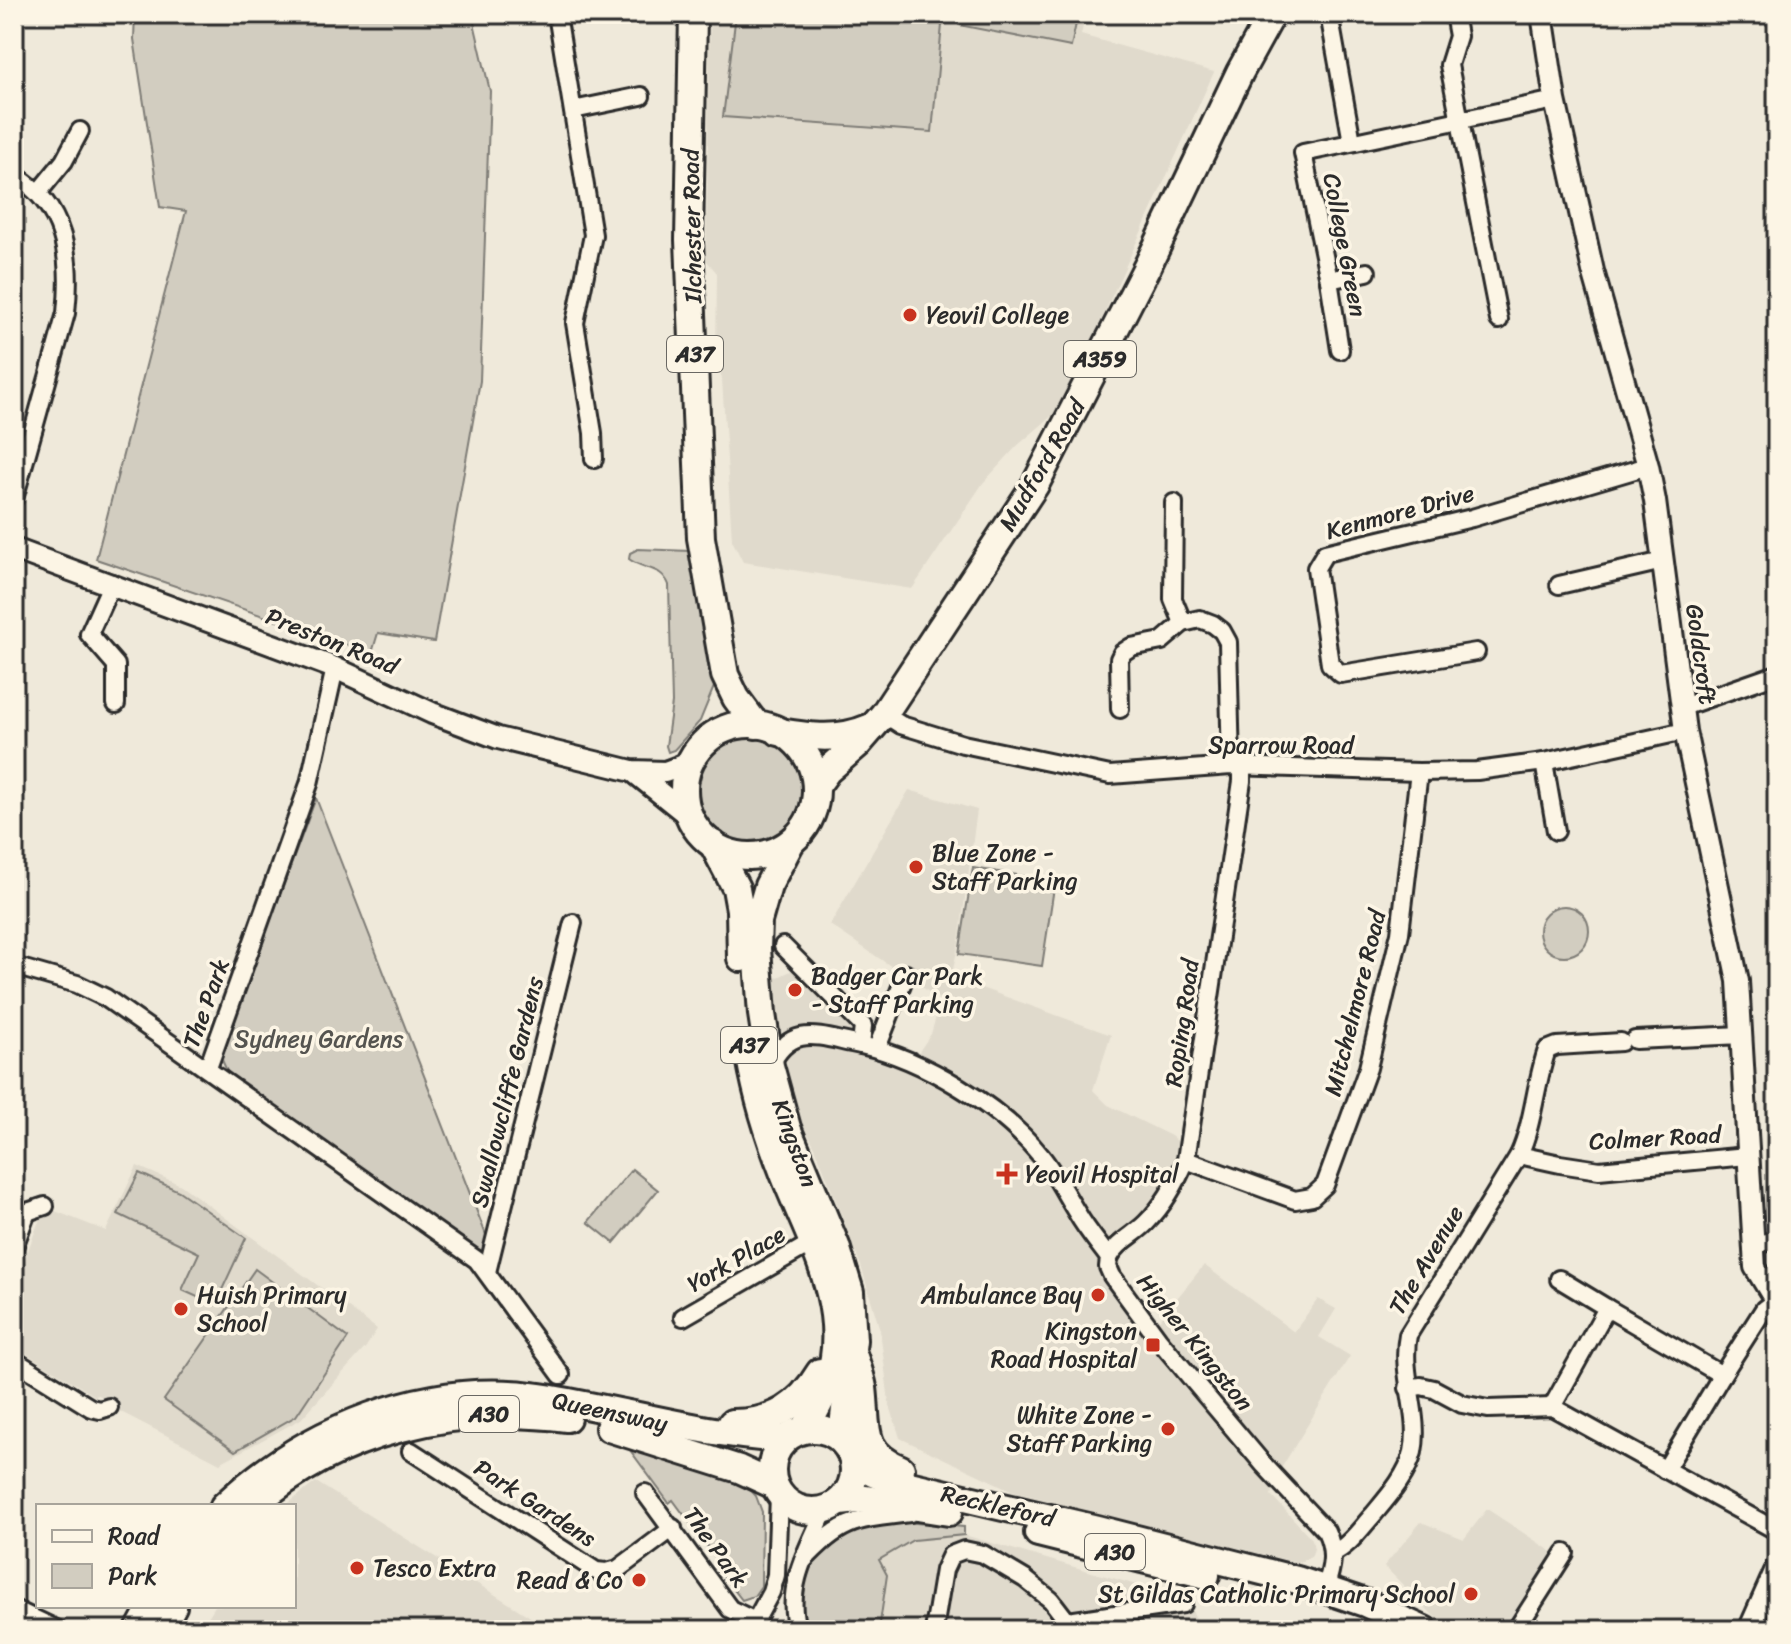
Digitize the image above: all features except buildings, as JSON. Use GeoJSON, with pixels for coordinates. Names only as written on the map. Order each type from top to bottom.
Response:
{"type":"FeatureCollection","features":[{"type":"Feature","properties":{"kind":"main road","name":"Ilchester Road"},"geometry":{"type":"LineString","coordinates":[[693,14],[689,226],[699,512],[708,587],[725,675],[736,698],[767,729]]}},
{"type":"Feature","properties":{"kind":"main road","name":"Mudford Road"},"geometry":{"type":"LineString","coordinates":[[816,786],[877,721],[1035,485],[1148,265],[1240,72],[1272,14]]}},
{"type":"Feature","properties":{"kind":"main road","name":"Ilchester Road"},"geometry":{"type":"LineString","coordinates":[[709,739],[725,675]]}},
{"type":"Feature","properties":{"kind":"main road"},"geometry":{"type":"LineString","coordinates":[[709,739],[737,726],[814,738],[843,737],[877,721]]}},
{"type":"Feature","properties":{"kind":"main road","name":"A37"},"geometry":{"type":"LineString","coordinates":[[767,729],[795,744],[807,758],[816,786],[808,821],[791,842]]}},
{"type":"Feature","properties":{"kind":"main road","name":"A37"},"geometry":{"type":"LineString","coordinates":[[689,763],[698,748],[709,739]]}},
{"type":"Feature","properties":{"kind":"main road"},"geometry":{"type":"LineString","coordinates":[[689,763],[683,790],[690,817]]}},
{"type":"Feature","properties":{"kind":"main road","name":"A37"},"geometry":{"type":"LineString","coordinates":[[690,817],[700,833],[713,844]]}},
{"type":"Feature","properties":{"kind":"main road"},"geometry":{"type":"LineString","coordinates":[[713,844],[733,854],[754,856],[773,852],[791,842]]}},
{"type":"Feature","properties":{"kind":"main road","name":"Kingston"},"geometry":{"type":"LineString","coordinates":[[791,842],[768,886],[758,921],[760,995],[770,1066],[795,1150],[842,1262],[850,1292],[843,1350],[844,1418],[850,1451]]}},
{"type":"Feature","properties":{"kind":"main road","name":"Kingston"},"geometry":{"type":"LineString","coordinates":[[713,844],[733,879],[738,896],[745,1022],[760,1101],[784,1175],[813,1242],[831,1295],[843,1350],[830,1379],[795,1434]]}},
{"type":"Feature","properties":{"kind":"main road"},"geometry":{"type":"LineString","coordinates":[[680,1427],[749,1423],[779,1415],[807,1393],[843,1350],[863,1386],[865,1430],[873,1450],[894,1466],[981,1502]]}},
{"type":"Feature","properties":{"kind":"main road","name":"Queensway"},"geometry":{"type":"LineString","coordinates":[[226,1504],[259,1474],[298,1449],[378,1413],[444,1397],[501,1394],[537,1397],[738,1437],[795,1434]]}},
{"type":"Feature","properties":{"kind":"main road","name":"Queensway"},"geometry":{"type":"LineString","coordinates":[[255,1504],[290,1476],[326,1455],[370,1437],[430,1420],[488,1414],[537,1415],[584,1422],[739,1469],[776,1490]]}},
{"type":"Feature","properties":{"kind":"main road"},"geometry":{"type":"LineString","coordinates":[[824,1430],[841,1439],[850,1451],[854,1466],[852,1486],[832,1506],[799,1510],[776,1490],[771,1464],[774,1453],[795,1434],[824,1430]]}},
{"type":"Feature","properties":{"kind":"main road","name":"Reckleford"},"geometry":{"type":"LineString","coordinates":[[850,1451],[883,1478],[1234,1563],[1365,1603],[1424,1630]]}},
{"type":"Feature","properties":{"kind":"main road","name":"Reckleford"},"geometry":{"type":"LineString","coordinates":[[832,1506],[866,1499],[935,1509],[1279,1594],[1334,1610],[1385,1630]]}},
{"type":"Feature","properties":{"kind":"main road"},"geometry":{"type":"LineString","coordinates":[[139,1630],[151,1608]]}},
{"type":"Feature","properties":{"kind":"main road"},"geometry":{"type":"LineString","coordinates":[[160,1630],[172,1608]]}},
{"type":"Feature","properties":{"kind":"street"},"geometry":{"type":"LineString","coordinates":[[557,14],[593,235],[575,323],[593,433],[594,459]]}},
{"type":"Feature","properties":{"kind":"street","name":"College Green"},"geometry":{"type":"LineString","coordinates":[[1329,14],[1352,142]]}},
{"type":"Feature","properties":{"kind":"street"},"geometry":{"type":"LineString","coordinates":[[1454,14],[1458,36],[1449,65],[1499,320]]}},
{"type":"Feature","properties":{"kind":"street","name":"Goldcroft"},"geometry":{"type":"LineString","coordinates":[[1542,14],[1555,100],[1593,271],[1648,466],[1685,731],[1738,981],[1755,1267],[1776,1302]]}},
{"type":"Feature","properties":{"kind":"street"},"geometry":{"type":"LineString","coordinates":[[573,110],[641,96]]}},
{"type":"Feature","properties":{"kind":"street","name":"College Green"},"geometry":{"type":"LineString","coordinates":[[1340,350],[1303,153],[1555,100]]}},
{"type":"Feature","properties":{"kind":"street"},"geometry":{"type":"LineString","coordinates":[[38,193],[64,161],[80,131]]}},
{"type":"Feature","properties":{"kind":"street"},"geometry":{"type":"LineString","coordinates":[[14,175],[38,193],[58,222],[68,254],[69,282],[66,313],[14,499]]}},
{"type":"Feature","properties":{"kind":"street"},"geometry":{"type":"LineString","coordinates":[[1329,280],[1367,272]]}},
{"type":"Feature","properties":{"kind":"street","name":"Kenmore Drive"},"geometry":{"type":"LineString","coordinates":[[1476,652],[1341,674],[1330,664],[1316,568],[1325,553],[1472,518],[1648,466]]}},
{"type":"Feature","properties":{"kind":"street"},"geometry":{"type":"LineString","coordinates":[[1120,709],[1119,659],[1122,653],[1131,647],[1162,641],[1183,623],[1173,599],[1178,512]]}},
{"type":"Feature","properties":{"kind":"street","name":"Preston Road"},"geometry":{"type":"LineString","coordinates":[[14,549],[335,668],[463,726],[498,738],[632,771],[665,772],[689,763]]}},
{"type":"Feature","properties":{"kind":"street"},"geometry":{"type":"LineString","coordinates":[[1559,585],[1663,561]]}},
{"type":"Feature","properties":{"kind":"street"},"geometry":{"type":"LineString","coordinates":[[112,583],[89,634],[116,665],[116,704]]}},
{"type":"Feature","properties":{"kind":"street","name":"Roping Road"},"geometry":{"type":"LineString","coordinates":[[1109,1258],[1118,1244],[1145,1225],[1167,1198],[1186,1160],[1240,797],[1228,642],[1213,624],[1200,619],[1183,623]]}},
{"type":"Feature","properties":{"kind":"street","name":"The Park"},"geometry":{"type":"LineString","coordinates":[[335,668],[309,784],[208,1068],[477,1260],[561,1375]]}},
{"type":"Feature","properties":{"kind":"street"},"geometry":{"type":"LineString","coordinates":[[1683,707],[1777,674]]}},
{"type":"Feature","properties":{"kind":"street","name":"Sparrow Road"},"geometry":{"type":"LineString","coordinates":[[877,721],[963,744],[1110,775],[1236,766],[1477,771],[1544,762],[1685,731]]}},
{"type":"Feature","properties":{"kind":"street"},"geometry":{"type":"LineString","coordinates":[[1544,762],[1556,831]]}},
{"type":"Feature","properties":{"kind":"street","name":"Preston Road"},"geometry":{"type":"LineString","coordinates":[[632,771],[690,817]]}},
{"type":"Feature","properties":{"kind":"street","name":"Mitchelmore Road"},"geometry":{"type":"LineString","coordinates":[[1186,1160],[1295,1200],[1312,1197],[1325,1185],[1368,1068],[1400,933],[1419,772]]}},
{"type":"Feature","properties":{"kind":"street","name":"Swallowcliffe Gardens"},"geometry":{"type":"LineString","coordinates":[[487,1272],[573,923]]}},
{"type":"Feature","properties":{"kind":"street"},"geometry":{"type":"LineString","coordinates":[[787,955],[863,1026],[869,1047]]}},
{"type":"Feature","properties":{"kind":"street"},"geometry":{"type":"LineString","coordinates":[[14,966],[95,991],[208,1068]]}},
{"type":"Feature","properties":{"kind":"street"},"geometry":{"type":"LineString","coordinates":[[869,1047],[906,974]]}},
{"type":"Feature","properties":{"kind":"street","name":"The Avenue"},"geometry":{"type":"LineString","coordinates":[[1333,1553],[1341,1550],[1392,1492],[1411,1459],[1414,1428],[1404,1354],[1408,1335],[1519,1155],[1526,1139],[1547,1050],[1557,1046],[1742,1035]]}},
{"type":"Feature","properties":{"kind":"street","name":"Higher Kingston"},"geometry":{"type":"LineString","coordinates":[[770,1066],[783,1044],[794,1037],[816,1036],[869,1047],[922,1066],[1006,1119],[1041,1156],[1078,1216],[1109,1258],[1108,1267],[1112,1276],[1145,1322],[1203,1393],[1326,1531],[1333,1553]]}},
{"type":"Feature","properties":{"kind":"street","name":"Colmer Road"},"geometry":{"type":"LineString","coordinates":[[1519,1155],[1599,1170],[1747,1156]]}},
{"type":"Feature","properties":{"kind":"street"},"geometry":{"type":"LineString","coordinates":[[14,1247],[20,1207],[45,1206]]}},
{"type":"Feature","properties":{"kind":"street"},"geometry":{"type":"LineString","coordinates":[[1752,1244],[1777,1241]]}},
{"type":"Feature","properties":{"kind":"street","name":"York Place"},"geometry":{"type":"LineString","coordinates":[[683,1317],[813,1242]]}},
{"type":"Feature","properties":{"kind":"street"},"geometry":{"type":"LineString","coordinates":[[1559,1279],[1722,1375]]}},
{"type":"Feature","properties":{"kind":"street"},"geometry":{"type":"LineString","coordinates":[[1665,1470],[1764,1309],[1776,1302]]}},
{"type":"Feature","properties":{"kind":"street"},"geometry":{"type":"LineString","coordinates":[[1552,1407],[1607,1308]]}},
{"type":"Feature","properties":{"kind":"street"},"geometry":{"type":"LineString","coordinates":[[14,1360],[91,1408],[100,1410],[109,1407]]}},
{"type":"Feature","properties":{"kind":"street"},"geometry":{"type":"LineString","coordinates":[[1408,1388],[1421,1386],[1434,1389],[1462,1404],[1488,1409],[1552,1407],[1777,1531]]}},
{"type":"Feature","properties":{"kind":"street","name":"Park Gardens"},"geometry":{"type":"LineString","coordinates":[[411,1451],[596,1571],[618,1569],[673,1528]]}},
{"type":"Feature","properties":{"kind":"street"},"geometry":{"type":"LineString","coordinates":[[753,1625],[771,1592],[776,1575],[776,1490]]}},
{"type":"Feature","properties":{"kind":"street","name":"The Park"},"geometry":{"type":"LineString","coordinates":[[645,1493],[730,1609],[753,1625]]}},
{"type":"Feature","properties":{"kind":"street"},"geometry":{"type":"LineString","coordinates":[[798,1630],[793,1600],[803,1561],[832,1506]]}},
{"type":"Feature","properties":{"kind":"street","name":"Reckleford"},"geometry":{"type":"LineString","coordinates":[[803,1561],[830,1533],[852,1521],[935,1509]]}},
{"type":"Feature","properties":{"kind":"street"},"geometry":{"type":"LineString","coordinates":[[934,1630],[944,1570],[951,1555],[964,1550],[983,1554],[1025,1579],[1051,1600],[1071,1626],[1183,1604]]}},
{"type":"Feature","properties":{"kind":"street"},"geometry":{"type":"LineString","coordinates":[[1325,1589],[1333,1553]]}},
{"type":"Feature","properties":{"kind":"street"},"geometry":{"type":"LineString","coordinates":[[1516,1630],[1565,1553]]}},
{"type":"Feature","properties":{"kind":"street"},"geometry":{"type":"LineString","coordinates":[[1749,1630],[1777,1567]]}},
{"type":"Feature","properties":{"kind":"street"},"geometry":{"type":"LineString","coordinates":[[14,1609],[58,1630]]}},
{"type":"Feature","properties":{"kind":"shaded area","name":"Yeovil College"},"geometry":{"type":"Polygon","coordinates":[[[710,14],[1086,14],[1081,35],[1214,72],[1076,375],[1053,415],[1017,446],[983,483],[912,589],[743,562],[732,540],[722,379],[716,357],[717,273],[706,260],[710,14]]]}},
{"type":"Feature","properties":{"kind":"shaded area","name":"Yeovil Hospital"},"geometry":{"type":"Polygon","coordinates":[[[909,790],[977,810],[952,974],[973,985],[1111,1035],[1093,1090],[1108,1105],[1171,1136],[1195,1155],[1180,1193],[1145,1237],[1123,1252],[1121,1259],[1122,1272],[1157,1323],[1204,1265],[1294,1332],[1318,1299],[1336,1309],[1319,1337],[1350,1356],[1280,1470],[1271,1495],[1312,1539],[1314,1549],[1311,1557],[1297,1563],[1017,1493],[900,1438],[889,1402],[880,1330],[861,1266],[815,1147],[800,1120],[786,1067],[789,1047],[778,1026],[774,979],[795,969],[854,1029],[863,1022],[916,1056],[931,1034],[941,1000],[830,925],[909,790]]]}},
{"type":"Feature","properties":{"kind":"shaded area","name":"Huish Primary School"},"geometry":{"type":"Polygon","coordinates":[[[137,1166],[181,1185],[377,1329],[366,1347],[301,1419],[220,1463],[119,1411],[99,1395],[95,1396],[14,1346],[14,1288],[39,1221],[55,1211],[106,1231],[137,1166]]]}},
{"type":"Feature","properties":{"kind":"shaded area","name":"Tesco Extra"},"geometry":{"type":"Polygon","coordinates":[[[316,1482],[551,1630],[200,1630],[214,1608],[296,1608],[296,1504],[288,1504],[316,1482]]]}},
{"type":"Feature","properties":{"kind":"shaded area","name":"St Gildas Catholic Primary School"},"geometry":{"type":"Polygon","coordinates":[[[1487,1509],[1557,1555],[1506,1630],[1454,1630],[1440,1622],[1384,1566],[1421,1522],[1464,1539],[1487,1509]]]}},
{"type":"Feature","properties":{"kind":"shaded area"},"geometry":{"type":"Polygon","coordinates":[[[964,1535],[1185,1599],[1203,1630],[879,1630],[878,1560],[913,1540],[964,1535]]]}},
{"type":"Feature","properties":{"kind":"green space"},"geometry":{"type":"Polygon","coordinates":[[[135,14],[472,14],[490,91],[480,381],[434,642],[378,633],[372,653],[96,559],[186,211],[160,207],[134,39],[135,14]]]}},
{"type":"Feature","properties":{"kind":"green space"},"geometry":{"type":"Polygon","coordinates":[[[736,14],[943,14],[932,132],[723,117],[736,14]]]}},
{"type":"Feature","properties":{"kind":"green space"},"geometry":{"type":"Polygon","coordinates":[[[959,14],[1078,14],[1071,47],[959,25],[959,14]]]}},
{"type":"Feature","properties":{"kind":"green space"},"geometry":{"type":"Polygon","coordinates":[[[638,549],[690,551],[716,682],[700,721],[674,750],[668,752],[666,746],[672,703],[669,585],[657,571],[629,559],[630,553],[638,549]]]}},
{"type":"Feature","properties":{"kind":"green space"},"geometry":{"type":"Polygon","coordinates":[[[749,734],[770,738],[789,750],[801,769],[805,790],[801,811],[789,830],[770,842],[749,846],[728,842],[709,830],[697,811],[693,790],[697,769],[709,750],[728,738],[749,734]]]}},
{"type":"Feature","properties":{"kind":"green space","name":"Sydney Gardens"},"geometry":{"type":"Polygon","coordinates":[[[316,798],[486,1235],[486,1249],[478,1253],[230,1078],[222,1060],[226,1039],[316,798]]]}},
{"type":"Feature","properties":{"kind":"green space"},"geometry":{"type":"Polygon","coordinates":[[[973,868],[1055,881],[1042,966],[959,954],[973,868]]]}},
{"type":"Feature","properties":{"kind":"green space"},"geometry":{"type":"Polygon","coordinates":[[[1564,906],[1582,913],[1589,931],[1582,949],[1564,956],[1546,949],[1539,931],[1546,913],[1564,906]]]}},
{"type":"Feature","properties":{"kind":"green space"},"geometry":{"type":"Polygon","coordinates":[[[632,1169],[658,1190],[614,1243],[588,1222],[632,1169]]]}},
{"type":"Feature","properties":{"kind":"green space"},"geometry":{"type":"Polygon","coordinates":[[[139,1173],[179,1191],[246,1238],[215,1305],[182,1290],[199,1253],[118,1214],[139,1173]]]}},
{"type":"Feature","properties":{"kind":"green space"},"geometry":{"type":"Polygon","coordinates":[[[255,1269],[348,1338],[296,1416],[235,1451],[164,1400],[255,1269]]]}},
{"type":"Feature","properties":{"kind":"green space"},"geometry":{"type":"Polygon","coordinates":[[[635,1444],[747,1486],[756,1496],[762,1512],[761,1586],[754,1596],[742,1600],[721,1573],[724,1569],[673,1500],[669,1503],[630,1450],[635,1444]]]}},
{"type":"Feature","properties":{"kind":"green space"},"geometry":{"type":"Polygon","coordinates":[[[904,1522],[964,1527],[964,1535],[913,1540],[879,1560],[887,1575],[879,1630],[806,1630],[800,1616],[802,1584],[813,1557],[854,1527],[904,1522]]]}},
{"type":"Feature","properties":{"kind":"place","name":"Yeovil College"},"geometry":{"type":"Point","coordinates":[910,315]}},
{"type":"Feature","properties":{"kind":"place","name":"Blue Zone - Staff Parking"},"geometry":{"type":"Point","coordinates":[916,867]}},
{"type":"Feature","properties":{"kind":"place","name":"Badger Car Park - Staff Parking"},"geometry":{"type":"Point","coordinates":[795,990]}},
{"type":"Feature","properties":{"kind":"place","name":"Yeovil Hospital"},"geometry":{"type":"Point","coordinates":[1007,1174]}},
{"type":"Feature","properties":{"kind":"place","name":"Ambulance Bay"},"geometry":{"type":"Point","coordinates":[1098,1295]}},
{"type":"Feature","properties":{"kind":"place","name":"Huish Primary School"},"geometry":{"type":"Point","coordinates":[181,1309]}},
{"type":"Feature","properties":{"kind":"place","name":"Kingston Road Hospital"},"geometry":{"type":"Point","coordinates":[1153,1345]}},
{"type":"Feature","properties":{"kind":"place","name":"White Zone - Staff Parking"},"geometry":{"type":"Point","coordinates":[1168,1429]}},
{"type":"Feature","properties":{"kind":"place","name":"Tesco Extra"},"geometry":{"type":"Point","coordinates":[357,1568]}},
{"type":"Feature","properties":{"kind":"place","name":"Read & Co"},"geometry":{"type":"Point","coordinates":[639,1580]}},
{"type":"Feature","properties":{"kind":"place","name":"St Gildas Catholic Primary School"},"geometry":{"type":"Point","coordinates":[1471,1594]}}]}
